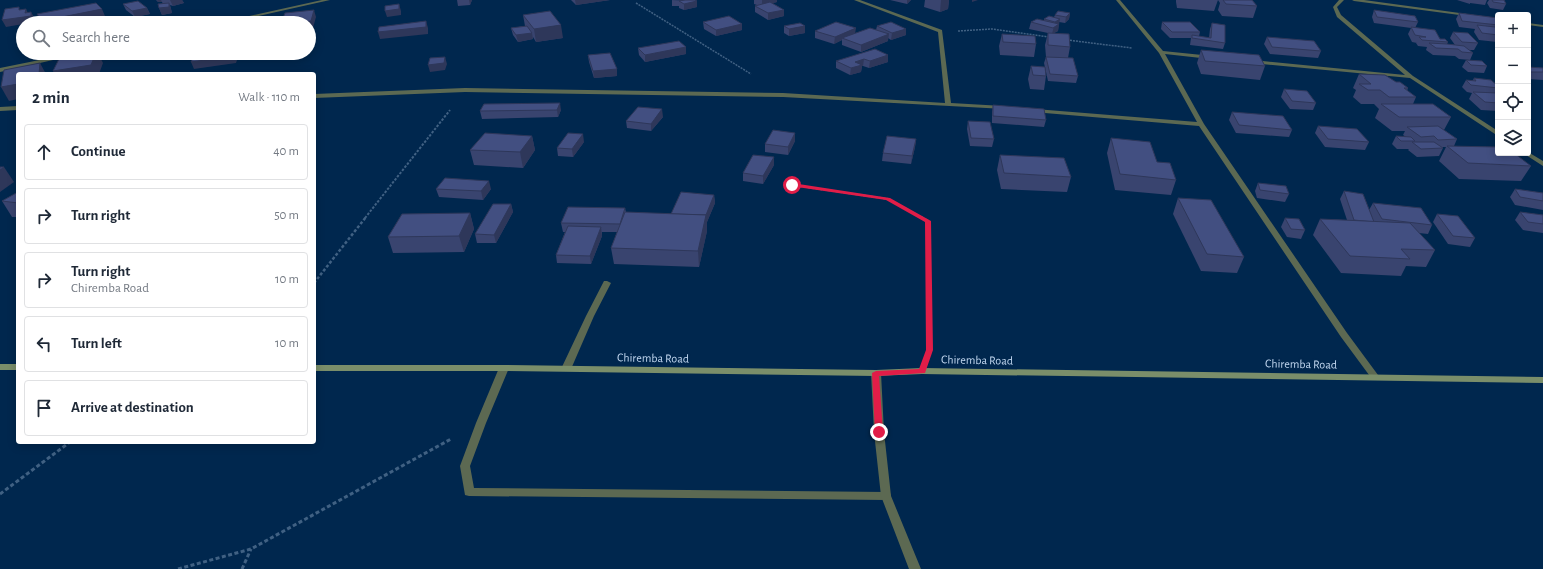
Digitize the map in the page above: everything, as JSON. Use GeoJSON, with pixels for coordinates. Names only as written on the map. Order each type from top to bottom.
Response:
{"type":"FeatureCollection","features":[{"type":"Feature","properties":{"kind":"main road"},"geometry":{"type":"LineString","coordinates":[[0,367],[16,367]]}},
{"type":"Feature","properties":{"kind":"main road","name":"Chiremba Road"},"geometry":{"type":"LineString","coordinates":[[316,368],[504,368],[876,373],[922,371],[1375,376],[1543,380]]}},
{"type":"Feature","properties":{"kind":"street"},"geometry":{"type":"LineString","coordinates":[[253,16],[328,0]]}},
{"type":"Feature","properties":{"kind":"street"},"geometry":{"type":"LineString","coordinates":[[856,0],[940,31],[948,104]]}},
{"type":"Feature","properties":{"kind":"street"},"geometry":{"type":"LineString","coordinates":[[1118,0],[1161,52],[1201,124],[1344,335],[1375,376]]}},
{"type":"Feature","properties":{"kind":"street"},"geometry":{"type":"LineString","coordinates":[[1342,0],[1335,7],[1339,16],[1411,77],[1495,132]]}},
{"type":"Feature","properties":{"kind":"street"},"geometry":{"type":"LineString","coordinates":[[1354,0],[1475,16]]}},
{"type":"Feature","properties":{"kind":"street"},"geometry":{"type":"LineString","coordinates":[[1531,24],[1543,26]]}},
{"type":"Feature","properties":{"kind":"street"},"geometry":{"type":"LineString","coordinates":[[1161,52],[1217,58]]}},
{"type":"Feature","properties":{"kind":"street"},"geometry":{"type":"LineString","coordinates":[[0,70],[47,60]]}},
{"type":"Feature","properties":{"kind":"street"},"geometry":{"type":"LineString","coordinates":[[1248,61],[1411,77]]}},
{"type":"Feature","properties":{"kind":"street"},"geometry":{"type":"LineString","coordinates":[[316,96],[465,90],[783,95],[1011,109]]}},
{"type":"Feature","properties":{"kind":"street"},"geometry":{"type":"LineString","coordinates":[[0,109],[16,108]]}},
{"type":"Feature","properties":{"kind":"street"},"geometry":{"type":"LineString","coordinates":[[1027,110],[1201,124]]}},
{"type":"Feature","properties":{"kind":"street"},"geometry":{"type":"LineString","coordinates":[[1531,156],[1543,164]]}},
{"type":"Feature","properties":{"kind":"street"},"geometry":{"type":"LineString","coordinates":[[566,369],[607,283]]}},
{"type":"Feature","properties":{"kind":"street"},"geometry":{"type":"LineString","coordinates":[[504,368],[480,423],[465,466],[469,492],[886,496]]}},
{"type":"Feature","properties":{"kind":"street"},"geometry":{"type":"LineString","coordinates":[[876,373],[879,432],[886,496],[915,569]]}},
{"type":"Feature","properties":{"kind":"path"},"geometry":{"type":"LineString","coordinates":[[636,3],[783,95]]}},
{"type":"Feature","properties":{"kind":"path"},"geometry":{"type":"LineString","coordinates":[[940,31],[992,29],[1054,38]]}},
{"type":"Feature","properties":{"kind":"path"},"geometry":{"type":"LineString","coordinates":[[1061,39],[1161,52]]}},
{"type":"Feature","properties":{"kind":"path"},"geometry":{"type":"LineString","coordinates":[[316,280],[465,90]]}},
{"type":"Feature","properties":{"kind":"path"},"geometry":{"type":"LineString","coordinates":[[792,185],[888,199],[928,221],[930,350],[922,371]]}},
{"type":"Feature","properties":{"kind":"path"},"geometry":{"type":"LineString","coordinates":[[178,569],[251,550],[480,423]]}},
{"type":"Feature","properties":{"kind":"path"},"geometry":{"type":"LineString","coordinates":[[0,494],[67,444]]}},
{"type":"Feature","properties":{"kind":"path"},"geometry":{"type":"LineString","coordinates":[[242,569],[251,550]]}},
{"type":"Feature","properties":{"kind":"building"},"geometry":{"type":"Polygon","coordinates":[[[1223,0],[1252,0],[1257,6],[1226,4],[1223,0]]]}},
{"type":"Feature","properties":{"kind":"building"},"geometry":{"type":"Polygon","coordinates":[[[1492,0],[1504,0],[1506,4],[1493,2],[1492,0]]]}},
{"type":"Feature","properties":{"kind":"building"},"geometry":{"type":"Polygon","coordinates":[[[138,1],[147,8],[132,11],[123,4],[138,1]]]}},
{"type":"Feature","properties":{"kind":"building"},"geometry":{"type":"Polygon","coordinates":[[[679,1],[697,1],[684,4],[679,1]]]}},
{"type":"Feature","properties":{"kind":"building"},"geometry":{"type":"Polygon","coordinates":[[[770,2],[784,10],[768,13],[755,6],[770,2]]]}},
{"type":"Feature","properties":{"kind":"building"},"geometry":{"type":"Polygon","coordinates":[[[96,3],[102,9],[67,16],[38,16],[37,14],[96,3]]]}},
{"type":"Feature","properties":{"kind":"building"},"geometry":{"type":"Polygon","coordinates":[[[169,3],[169,7],[159,8],[158,4],[169,3]]]}},
{"type":"Feature","properties":{"kind":"building"},"geometry":{"type":"Polygon","coordinates":[[[399,4],[399,9],[385,11],[385,6],[399,4]]]}},
{"type":"Feature","properties":{"kind":"building"},"geometry":{"type":"Polygon","coordinates":[[[19,7],[19,10],[26,9],[25,13],[31,12],[31,16],[16,16],[16,18],[2,20],[5,9],[19,7]]]}},
{"type":"Feature","properties":{"kind":"building"},"geometry":{"type":"Polygon","coordinates":[[[314,10],[312,16],[284,16],[285,13],[314,10]]]}},
{"type":"Feature","properties":{"kind":"building"},"geometry":{"type":"Polygon","coordinates":[[[1374,10],[1415,16],[1418,22],[1377,17],[1374,10]]]}},
{"type":"Feature","properties":{"kind":"building"},"geometry":{"type":"Polygon","coordinates":[[[550,11],[561,25],[534,29],[523,15],[550,11]]]}},
{"type":"Feature","properties":{"kind":"building"},"geometry":{"type":"Polygon","coordinates":[[[1058,11],[1070,13],[1066,17],[1055,15],[1058,11]]]}},
{"type":"Feature","properties":{"kind":"building"},"geometry":{"type":"Polygon","coordinates":[[[1459,13],[1495,18],[1495,25],[1462,21],[1459,13]]]}},
{"type":"Feature","properties":{"kind":"building"},"geometry":{"type":"Polygon","coordinates":[[[729,16],[742,24],[716,30],[703,22],[729,16]]]}},
{"type":"Feature","properties":{"kind":"building"},"geometry":{"type":"Polygon","coordinates":[[[1049,16],[1060,19],[1055,22],[1044,19],[1049,16]]]}},
{"type":"Feature","properties":{"kind":"building"},"geometry":{"type":"Polygon","coordinates":[[[1037,19],[1059,24],[1053,28],[1031,22],[1037,19]]]}},
{"type":"Feature","properties":{"kind":"building"},"geometry":{"type":"Polygon","coordinates":[[[426,21],[426,27],[378,32],[379,27],[426,21]]]}},
{"type":"Feature","properties":{"kind":"building"},"geometry":{"type":"Polygon","coordinates":[[[836,22],[856,28],[835,37],[815,31],[836,22]]]}},
{"type":"Feature","properties":{"kind":"building"},"geometry":{"type":"Polygon","coordinates":[[[891,22],[906,29],[892,33],[877,26],[891,22]]]}},
{"type":"Feature","properties":{"kind":"building"},"geometry":{"type":"Polygon","coordinates":[[[1162,22],[1190,22],[1200,32],[1172,32],[1162,22]]]}},
{"type":"Feature","properties":{"kind":"building"},"geometry":{"type":"Polygon","coordinates":[[[800,23],[805,26],[789,29],[784,26],[800,23]]]}},
{"type":"Feature","properties":{"kind":"building"},"geometry":{"type":"Polygon","coordinates":[[[1212,23],[1225,25],[1225,43],[1192,38],[1192,35],[1211,38],[1212,23]]]}},
{"type":"Feature","properties":{"kind":"building"},"geometry":{"type":"Polygon","coordinates":[[[1477,25],[1495,27],[1495,35],[1482,33],[1477,25]]]}},
{"type":"Feature","properties":{"kind":"building"},"geometry":{"type":"Polygon","coordinates":[[[527,26],[532,33],[516,35],[511,28],[527,26]]]}},
{"type":"Feature","properties":{"kind":"building"},"geometry":{"type":"Polygon","coordinates":[[[1411,27],[1435,30],[1440,39],[1445,39],[1448,42],[1422,40],[1419,37],[1426,37],[1415,35],[1411,27]]]}},
{"type":"Feature","properties":{"kind":"building"},"geometry":{"type":"Polygon","coordinates":[[[870,28],[889,34],[861,45],[842,38],[870,28]]]}},
{"type":"Feature","properties":{"kind":"building"},"geometry":{"type":"Polygon","coordinates":[[[1453,32],[1468,33],[1478,43],[1462,42],[1453,32]]]}},
{"type":"Feature","properties":{"kind":"building"},"geometry":{"type":"Polygon","coordinates":[[[1048,33],[1069,34],[1070,47],[1048,45],[1048,33]]]}},
{"type":"Feature","properties":{"kind":"building"},"geometry":{"type":"Polygon","coordinates":[[[1002,34],[1035,36],[1036,44],[1003,42],[1002,34]]]}},
{"type":"Feature","properties":{"kind":"building"},"geometry":{"type":"Polygon","coordinates":[[[1267,37],[1314,41],[1321,51],[1272,47],[1267,37]]]}},
{"type":"Feature","properties":{"kind":"building"},"geometry":{"type":"Polygon","coordinates":[[[679,41],[686,47],[645,55],[638,48],[679,41]]]}},
{"type":"Feature","properties":{"kind":"building"},"geometry":{"type":"Polygon","coordinates":[[[1429,43],[1464,46],[1473,53],[1462,52],[1458,49],[1436,48],[1429,43]]]}},
{"type":"Feature","properties":{"kind":"building"},"geometry":{"type":"Polygon","coordinates":[[[875,49],[888,55],[870,61],[864,59],[855,62],[862,65],[851,68],[836,61],[875,49]]]}},
{"type":"Feature","properties":{"kind":"building"},"geometry":{"type":"Polygon","coordinates":[[[1201,50],[1259,55],[1265,66],[1205,61],[1201,50]]]}},
{"type":"Feature","properties":{"kind":"building"},"geometry":{"type":"Polygon","coordinates":[[[610,53],[617,69],[593,71],[588,55],[610,53]]]}},
{"type":"Feature","properties":{"kind":"building"},"geometry":{"type":"Polygon","coordinates":[[[445,57],[444,63],[428,65],[430,58],[445,57]]]}},
{"type":"Feature","properties":{"kind":"building"},"geometry":{"type":"Polygon","coordinates":[[[1046,57],[1073,58],[1078,76],[1050,74],[1046,57]]]}},
{"type":"Feature","properties":{"kind":"building"},"geometry":{"type":"Polygon","coordinates":[[[58,60],[93,60],[91,65],[53,71],[58,60]]]}},
{"type":"Feature","properties":{"kind":"building"},"geometry":{"type":"Polygon","coordinates":[[[192,60],[205,60],[191,62],[192,60]]]}},
{"type":"Feature","properties":{"kind":"building"},"geometry":{"type":"Polygon","coordinates":[[[1466,60],[1482,61],[1487,66],[1471,65],[1466,60]]]}},
{"type":"Feature","properties":{"kind":"building"},"geometry":{"type":"Polygon","coordinates":[[[40,63],[39,72],[16,72],[16,84],[1,87],[4,70],[40,63]]]}},
{"type":"Feature","properties":{"kind":"building"},"geometry":{"type":"Polygon","coordinates":[[[1031,66],[1045,67],[1046,76],[1033,75],[1031,66]]]}},
{"type":"Feature","properties":{"kind":"building"},"geometry":{"type":"Polygon","coordinates":[[[1531,67],[1543,68],[1543,72],[1531,72],[1531,67]]]}},
{"type":"Feature","properties":{"kind":"building"},"geometry":{"type":"Polygon","coordinates":[[[1359,74],[1385,75],[1396,82],[1400,82],[1408,88],[1404,88],[1416,97],[1389,97],[1380,90],[1368,90],[1359,84],[1371,84],[1359,74]]]}},
{"type":"Feature","properties":{"kind":"building"},"geometry":{"type":"Polygon","coordinates":[[[1474,78],[1491,80],[1495,83],[1495,88],[1471,85],[1466,80],[1476,81],[1474,78]]]}},
{"type":"Feature","properties":{"kind":"building"},"geometry":{"type":"Polygon","coordinates":[[[1284,89],[1307,91],[1316,103],[1292,101],[1284,89]]]}},
{"type":"Feature","properties":{"kind":"building"},"geometry":{"type":"Polygon","coordinates":[[[1473,92],[1495,93],[1495,103],[1485,102],[1473,92]]]}},
{"type":"Feature","properties":{"kind":"building"},"geometry":{"type":"Polygon","coordinates":[[[560,103],[557,110],[480,111],[484,104],[560,103]]]}},
{"type":"Feature","properties":{"kind":"building"},"geometry":{"type":"Polygon","coordinates":[[[1381,104],[1433,104],[1451,117],[1399,117],[1381,104]]]}},
{"type":"Feature","properties":{"kind":"building"},"geometry":{"type":"Polygon","coordinates":[[[993,105],[1044,109],[1046,120],[993,116],[993,105]]]}},
{"type":"Feature","properties":{"kind":"building"},"geometry":{"type":"Polygon","coordinates":[[[638,107],[662,109],[651,124],[626,121],[638,107]]]}},
{"type":"Feature","properties":{"kind":"building"},"geometry":{"type":"Polygon","coordinates":[[[1232,112],[1283,116],[1292,130],[1239,125],[1232,112]]]}},
{"type":"Feature","properties":{"kind":"building"},"geometry":{"type":"Polygon","coordinates":[[[968,121],[990,122],[994,139],[971,138],[968,121]]]}},
{"type":"Feature","properties":{"kind":"building"},"geometry":{"type":"Polygon","coordinates":[[[1318,126],[1357,129],[1369,142],[1328,139],[1318,126]]]}},
{"type":"Feature","properties":{"kind":"building"},"geometry":{"type":"Polygon","coordinates":[[[1438,126],[1457,139],[1438,140],[1434,136],[1421,137],[1407,127],[1438,126]]]}},
{"type":"Feature","properties":{"kind":"building"},"geometry":{"type":"Polygon","coordinates":[[[773,130],[795,133],[788,147],[765,144],[773,130]]]}},
{"type":"Feature","properties":{"kind":"building"},"geometry":{"type":"Polygon","coordinates":[[[485,133],[532,136],[520,152],[470,150],[485,133]]]}},
{"type":"Feature","properties":{"kind":"building"},"geometry":{"type":"Polygon","coordinates":[[[568,133],[583,134],[572,149],[557,148],[568,133]]]}},
{"type":"Feature","properties":{"kind":"building"},"geometry":{"type":"Polygon","coordinates":[[[887,136],[916,139],[912,156],[883,153],[887,136]]]}},
{"type":"Feature","properties":{"kind":"building"},"geometry":{"type":"Polygon","coordinates":[[[1396,136],[1411,137],[1415,141],[1401,141],[1396,136]]]}},
{"type":"Feature","properties":{"kind":"building"},"geometry":{"type":"Polygon","coordinates":[[[1111,138],[1150,142],[1157,162],[1170,163],[1176,180],[1120,174],[1111,138]]]}},
{"type":"Feature","properties":{"kind":"building"},"geometry":{"type":"Polygon","coordinates":[[[1412,142],[1434,142],[1443,148],[1421,149],[1412,142]]]}},
{"type":"Feature","properties":{"kind":"building"},"geometry":{"type":"Polygon","coordinates":[[[1447,146],[1495,147],[1495,156],[1518,156],[1531,166],[1468,163],[1447,146]]]}},
{"type":"Feature","properties":{"kind":"building"},"geometry":{"type":"Polygon","coordinates":[[[753,155],[774,157],[763,176],[743,173],[753,155]]]}},
{"type":"Feature","properties":{"kind":"building"},"geometry":{"type":"Polygon","coordinates":[[[1000,155],[1064,158],[1071,177],[1004,173],[1000,155]]]}},
{"type":"Feature","properties":{"kind":"building"},"geometry":{"type":"Polygon","coordinates":[[[445,178],[489,181],[481,191],[436,189],[445,178]]]}},
{"type":"Feature","properties":{"kind":"building"},"geometry":{"type":"Polygon","coordinates":[[[1258,183],[1286,186],[1289,194],[1260,190],[1258,183]]]}},
{"type":"Feature","properties":{"kind":"building"},"geometry":{"type":"Polygon","coordinates":[[[1515,189],[1543,193],[1543,201],[1520,197],[1515,189]]]}},
{"type":"Feature","properties":{"kind":"building"},"geometry":{"type":"Polygon","coordinates":[[[1344,191],[1363,194],[1374,222],[1354,220],[1344,191]]]}},
{"type":"Feature","properties":{"kind":"building"},"geometry":{"type":"Polygon","coordinates":[[[681,192],[714,195],[706,215],[671,214],[681,192]]]}},
{"type":"Feature","properties":{"kind":"building"},"geometry":{"type":"Polygon","coordinates":[[[16,193],[16,203],[2,201],[16,193]]]}},
{"type":"Feature","properties":{"kind":"building"},"geometry":{"type":"Polygon","coordinates":[[[1178,198],[1211,200],[1244,257],[1207,254],[1178,198]]]}},
{"type":"Feature","properties":{"kind":"building"},"geometry":{"type":"Polygon","coordinates":[[[1373,203],[1421,208],[1432,225],[1382,219],[1373,203]]]}},
{"type":"Feature","properties":{"kind":"building"},"geometry":{"type":"Polygon","coordinates":[[[493,204],[511,204],[494,235],[475,234],[493,204]]]}},
{"type":"Feature","properties":{"kind":"building"},"geometry":{"type":"Polygon","coordinates":[[[568,207],[625,208],[620,224],[561,223],[568,207]]]}},
{"type":"Feature","properties":{"kind":"building"},"geometry":{"type":"Polygon","coordinates":[[[625,212],[706,215],[698,251],[611,248],[625,212]]]}},
{"type":"Feature","properties":{"kind":"building"},"geometry":{"type":"Polygon","coordinates":[[[1520,212],[1543,215],[1543,224],[1528,222],[1520,212]]]}},
{"type":"Feature","properties":{"kind":"building"},"geometry":{"type":"Polygon","coordinates":[[[470,213],[459,236],[388,237],[402,214],[470,213]]]}},
{"type":"Feature","properties":{"kind":"building"},"geometry":{"type":"Polygon","coordinates":[[[1437,214],[1458,216],[1475,238],[1453,236],[1437,214]]]}},
{"type":"Feature","properties":{"kind":"building"},"geometry":{"type":"Polygon","coordinates":[[[1285,218],[1299,219],[1305,230],[1291,229],[1285,218]]]}},
{"type":"Feature","properties":{"kind":"building"},"geometry":{"type":"Polygon","coordinates":[[[1320,219],[1410,223],[1435,250],[1401,249],[1410,259],[1350,256],[1320,219]]]}},
{"type":"Feature","properties":{"kind":"building"},"geometry":{"type":"Polygon","coordinates":[[[568,226],[601,227],[590,256],[556,255],[568,226]]]}},
{"type":"Feature","properties":{"kind":"route"},"geometry":{"type":"LineString","coordinates":[[792,185],[888,199],[928,221],[930,350],[922,371],[876,373],[879,432]]}}]}
